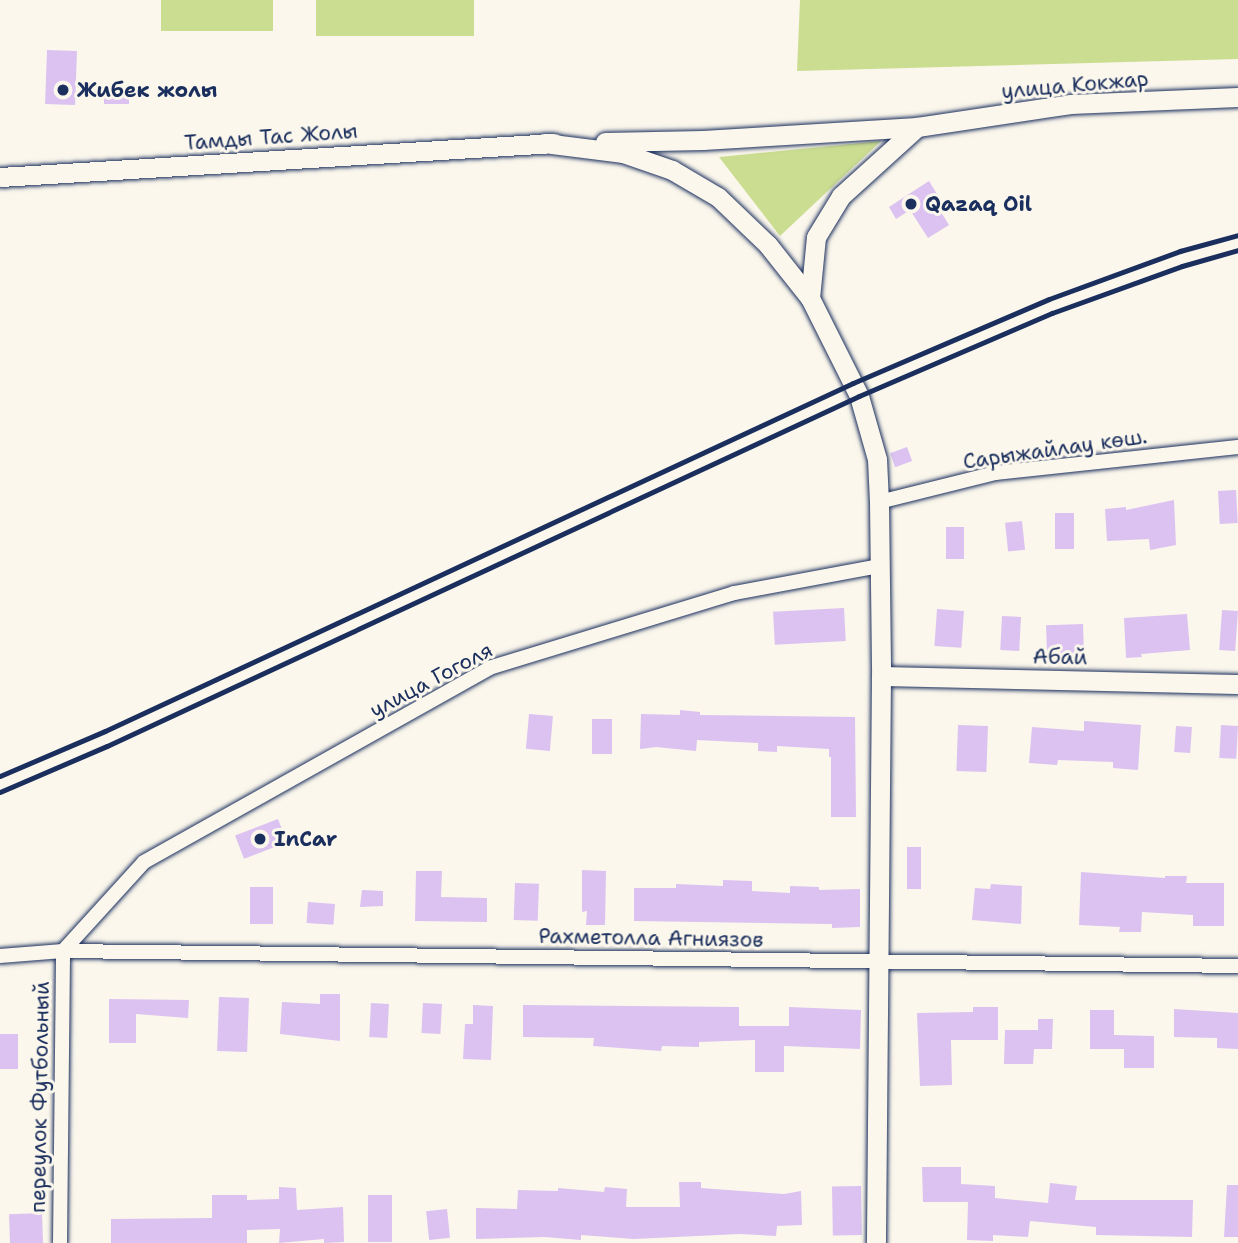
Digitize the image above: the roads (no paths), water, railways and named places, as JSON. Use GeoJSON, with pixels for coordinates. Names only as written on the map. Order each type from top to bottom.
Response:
{"type":"FeatureCollection","features":[{"type":"Feature","properties":{"kind":"main road","name":"улица Кокжар"},"geometry":{"type":"LineString","coordinates":[[544,143],[703,140],[917,127],[1070,104],[1238,97]]}},
{"type":"Feature","properties":{"kind":"main road"},"geometry":{"type":"LineString","coordinates":[[810,298],[816,237],[841,196],[917,127]]}},
{"type":"Feature","properties":{"kind":"main road"},"geometry":{"type":"LineString","coordinates":[[544,143],[623,153],[672,170],[718,197],[768,245],[810,298],[859,396],[877,459],[879,502],[881,676],[876,1243]]}},
{"type":"Feature","properties":{"kind":"main road","name":"Тамды Тас Жолы"},"geometry":{"type":"LineString","coordinates":[[0,177],[544,143]]}},
{"type":"Feature","properties":{"kind":"main road","name":"Абай"},"geometry":{"type":"LineString","coordinates":[[881,676],[1238,684]]}},
{"type":"Feature","properties":{"kind":"street","name":"Сарыжайлау көш."},"geometry":{"type":"LineString","coordinates":[[879,502],[995,473],[1238,447]]}},
{"type":"Feature","properties":{"kind":"street","name":"улица Гоголя"},"geometry":{"type":"LineString","coordinates":[[63,951],[144,862],[489,668],[734,593],[879,566]]}},
{"type":"Feature","properties":{"kind":"street","name":"Рахметолла Агниязов"},"geometry":{"type":"LineString","coordinates":[[0,956],[63,951],[1238,967]]}},
{"type":"Feature","properties":{"kind":"street","name":"переулок Футбольный"},"geometry":{"type":"LineString","coordinates":[[60,1243],[63,951]]}},
{"type":"Feature","properties":{"kind":"railway"},"geometry":{"type":"LineString","coordinates":[[0,776],[105,731],[853,383],[1049,299],[1180,251],[1238,235]]}},
{"type":"Feature","properties":{"kind":"railway"},"geometry":{"type":"LineString","coordinates":[[0,792],[107,746],[859,396],[1052,313],[1182,266],[1238,250]]}},
{"type":"Feature","properties":{"kind":"place","name":"Жибек жолы"},"geometry":{"type":"Point","coordinates":[63,90]}},
{"type":"Feature","properties":{"kind":"place","name":"Qazaq Oil"},"geometry":{"type":"Point","coordinates":[911,204]}},
{"type":"Feature","properties":{"kind":"place","name":"InCar"},"geometry":{"type":"Point","coordinates":[260,839]}}]}
